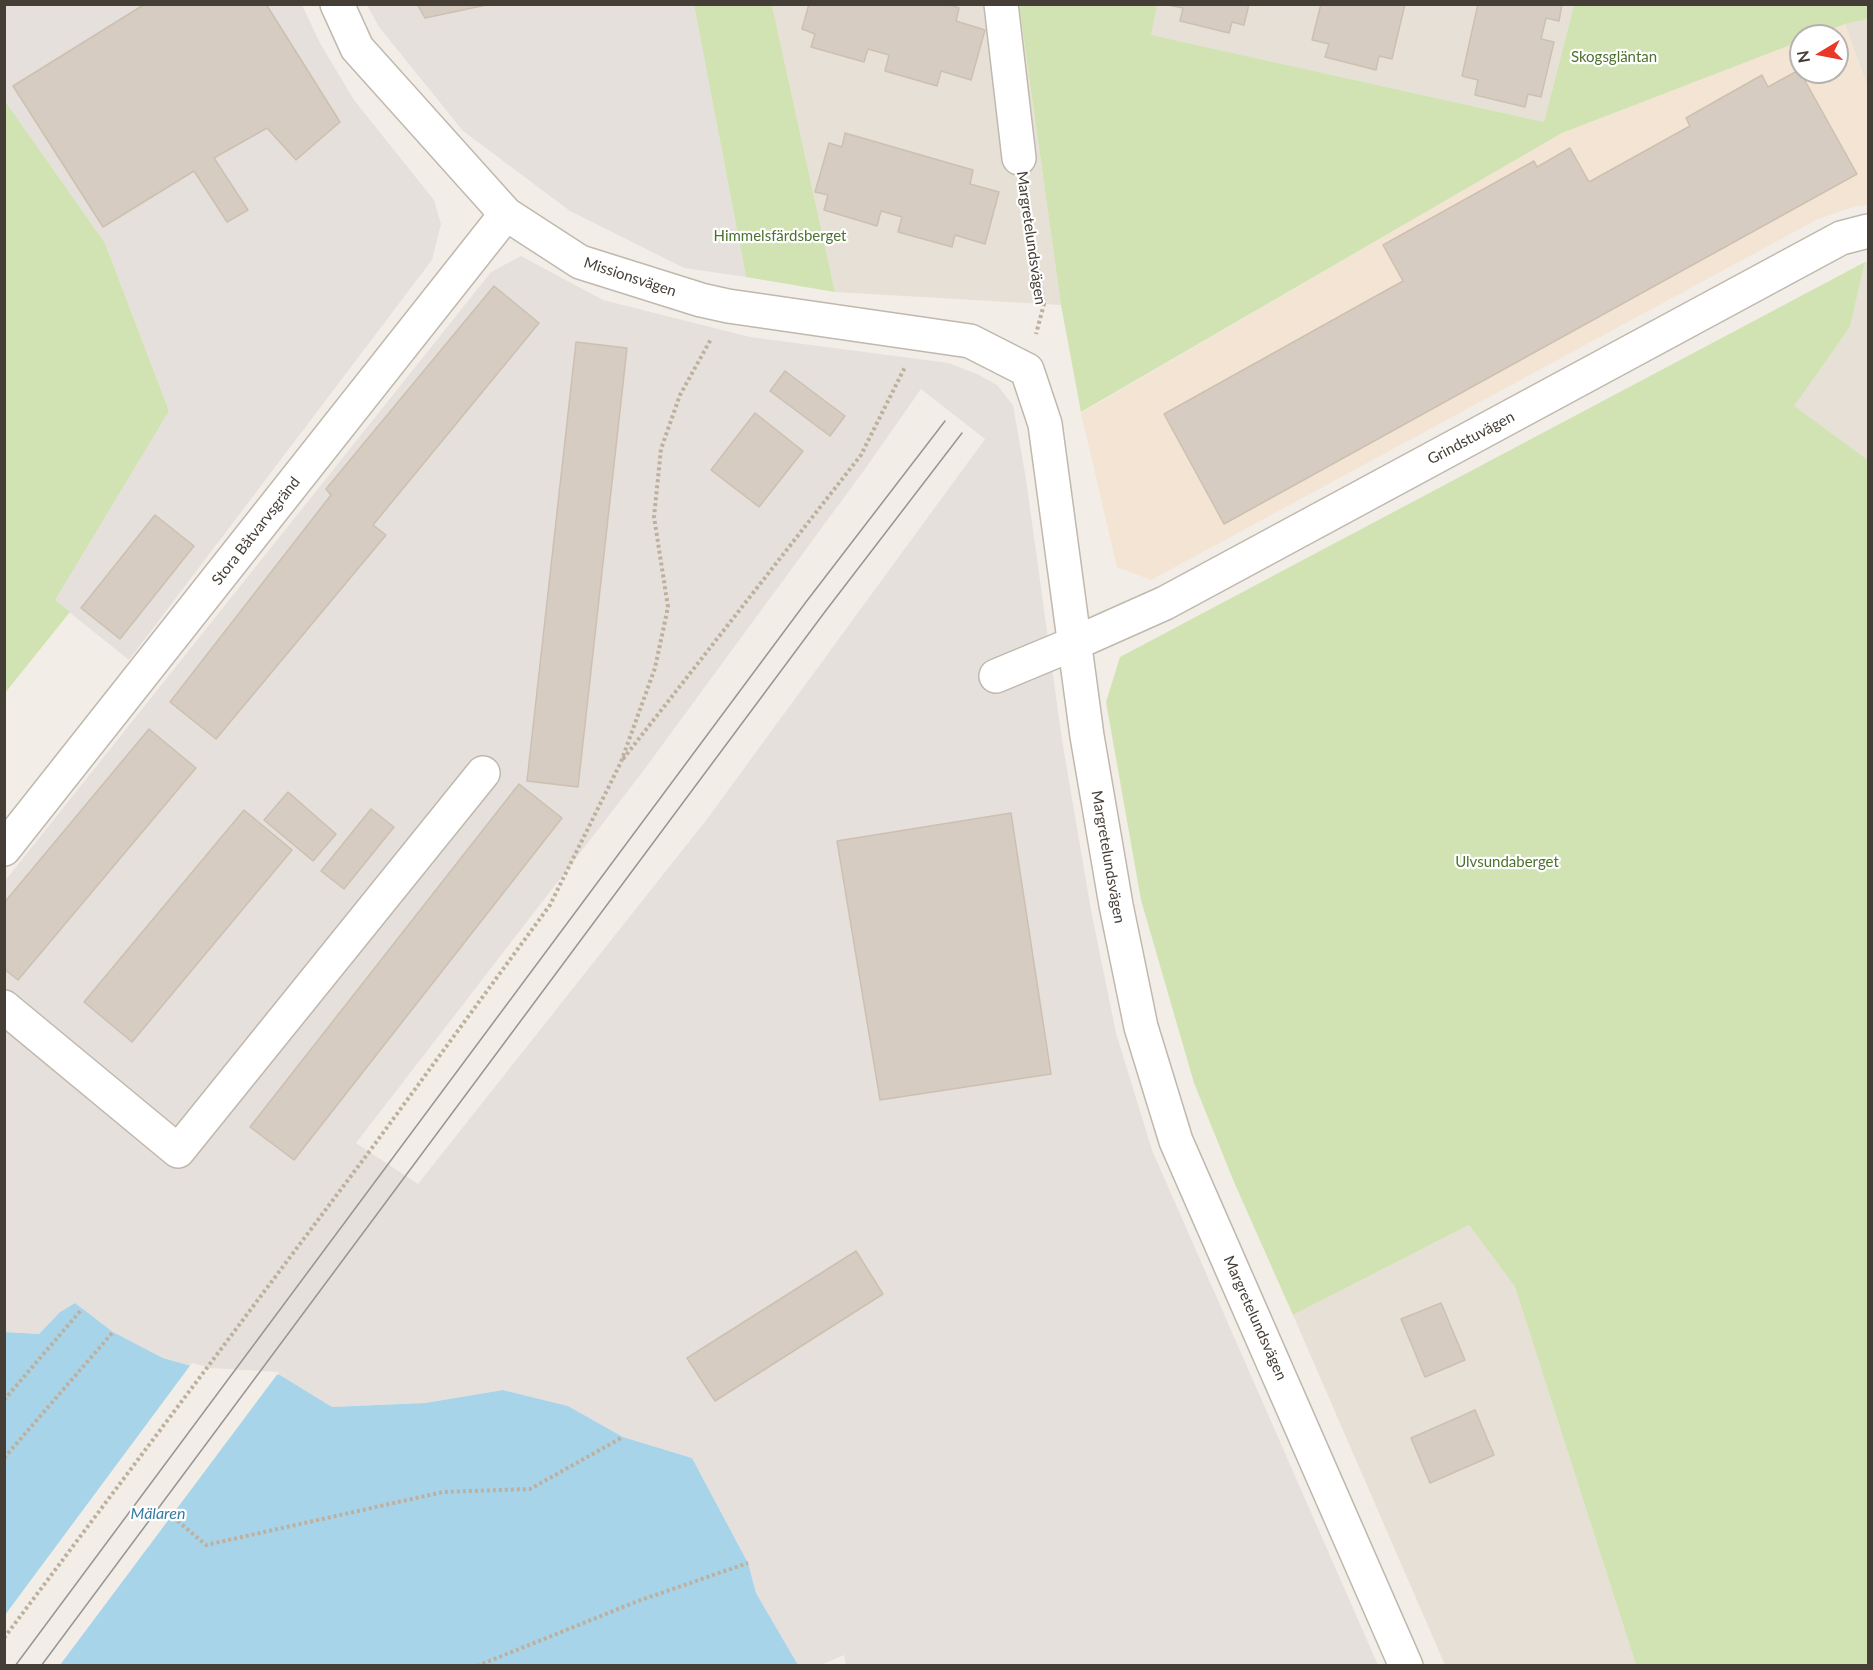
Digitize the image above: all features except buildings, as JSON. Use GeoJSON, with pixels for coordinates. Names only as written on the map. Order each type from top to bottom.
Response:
{"type":"FeatureCollection","features":[{"type":"Feature","properties":{"kind":"street","name":"Missionsvägen"},"geometry":{"type":"LineString","coordinates":[[337,4],[357,48],[506,214],[580,262],[701,300],[728,306],[970,341],[1027,370]]}},
{"type":"Feature","properties":{"kind":"street","name":"Margretelundsvägen"},"geometry":{"type":"LineString","coordinates":[[1001,4],[1019,158]]}},
{"type":"Feature","properties":{"kind":"street","name":"Stora Båtvarvsgränd"},"geometry":{"type":"LineString","coordinates":[[4,849],[506,214]]}},
{"type":"Feature","properties":{"kind":"street","name":"Grindstuvägen"},"geometry":{"type":"LineString","coordinates":[[996,676],[1165,603],[1841,238],[1869,231]]}},
{"type":"Feature","properties":{"kind":"street","name":"Margretelundsvägen"},"geometry":{"type":"LineString","coordinates":[[1027,370],[1045,424],[1073,644],[1116,905],[1141,1027],[1176,1140],[1406,1665]]}},
{"type":"Feature","properties":{"kind":"street"},"geometry":{"type":"LineString","coordinates":[[4,1007],[178,1151],[483,773]]}},
{"type":"Feature","properties":{"kind":"path","name":"Margretelundsvägen"},"geometry":{"type":"LineString","coordinates":[[1019,158],[1044,304],[1027,370]]}},
{"type":"Feature","properties":{"kind":"path"},"geometry":{"type":"LineString","coordinates":[[4,1638],[369,1152],[550,905],[621,762],[655,668],[668,607],[654,517],[662,449],[680,395],[728,306]]}},
{"type":"Feature","properties":{"kind":"path"},"geometry":{"type":"LineString","coordinates":[[621,762],[861,454],[921,334]]}},
{"type":"Feature","properties":{"kind":"path"},"geometry":{"type":"LineString","coordinates":[[4,1400],[82,1309]]}},
{"type":"Feature","properties":{"kind":"path"},"geometry":{"type":"LineString","coordinates":[[4,1458],[113,1332]]}},
{"type":"Feature","properties":{"kind":"path"},"geometry":{"type":"LineString","coordinates":[[173,1517],[206,1545],[443,1492],[530,1489],[623,1437]]}},
{"type":"Feature","properties":{"kind":"path"},"geometry":{"type":"LineString","coordinates":[[477,1665],[638,1601],[748,1563]]}},
{"type":"Feature","properties":{"kind":"shaded area"},"geometry":{"type":"Polygon","coordinates":[[[5,5],[302,5],[320,43],[354,100],[434,200],[441,224],[432,260],[129,660],[54,600],[169,411],[105,243],[5,101],[5,5]]]}},
{"type":"Feature","properties":{"kind":"shaded area"},"geometry":{"type":"Polygon","coordinates":[[[367,5],[694,5],[746,277],[684,268],[570,211],[463,131],[379,27],[367,5]]]}},
{"type":"Feature","properties":{"kind":"shaded area"},"geometry":{"type":"Polygon","coordinates":[[[772,5],[1019,5],[1061,305],[835,292],[772,5]]]}},
{"type":"Feature","properties":{"kind":"shaded area"},"geometry":{"type":"Polygon","coordinates":[[[1157,5],[1574,5],[1544,122],[1150,35],[1157,5]]]}},
{"type":"Feature","properties":{"kind":"shaded area"},"geometry":{"type":"Polygon","coordinates":[[[1868,19],[1868,88],[1849,35],[1849,24],[1845,24],[1868,19]]]}},
{"type":"Feature","properties":{"kind":"shaded area"},"geometry":{"type":"Polygon","coordinates":[[[1849,35],[1868,88],[1868,205],[1853,207],[1818,219],[1151,580],[1117,567],[1081,413],[1562,133],[1789,46],[1789,84],[1849,84],[1849,35]]]}},
{"type":"Feature","properties":{"kind":"shaded area"},"geometry":{"type":"Polygon","coordinates":[[[521,256],[603,300],[750,337],[949,363],[997,385],[1013,405],[1026,479],[1062,740],[1091,910],[1116,1033],[1152,1150],[1378,1665],[846,1666],[844,1655],[821,1665],[798,1665],[756,1593],[748,1563],[692,1458],[623,1437],[568,1406],[503,1390],[425,1403],[332,1407],[280,1375],[209,1371],[163,1358],[113,1332],[75,1303],[60,1312],[39,1334],[5,1332],[4,882],[491,272],[521,256]],[[921,389],[641,774],[356,1143],[418,1184],[707,819],[985,439],[921,389]]]}},
{"type":"Feature","properties":{"kind":"shaded area"},"geometry":{"type":"Polygon","coordinates":[[[1868,261],[1868,460],[1793,406],[1850,327],[1865,262],[1868,261]]]}},
{"type":"Feature","properties":{"kind":"shaded area"},"geometry":{"type":"Polygon","coordinates":[[[1469,1225],[1515,1287],[1636,1665],[1445,1665],[1293,1315],[1469,1225]]]}},
{"type":"Feature","properties":{"kind":"green space","name":"Himmelsfärdsberget"},"geometry":{"type":"Polygon","coordinates":[[[694,5],[772,5],[835,292],[746,277],[694,5]]]}},
{"type":"Feature","properties":{"kind":"green space","name":"Skogsgläntan"},"geometry":{"type":"Polygon","coordinates":[[[1019,5],[1157,5],[1151,35],[1544,122],[1574,5],[1868,5],[1868,19],[1845,24],[1789,24],[1789,46],[1562,133],[1081,412],[1061,305],[1019,5]]]}},
{"type":"Feature","properties":{"kind":"green space"},"geometry":{"type":"Polygon","coordinates":[[[5,101],[105,243],[169,411],[55,600],[70,612],[5,693],[5,101]]]}},
{"type":"Feature","properties":{"kind":"green space","name":"Ulvsundaberget"},"geometry":{"type":"Polygon","coordinates":[[[1865,262],[1850,327],[1794,406],[1868,460],[1868,1665],[1636,1665],[1515,1287],[1469,1225],[1293,1315],[1234,1182],[1194,1083],[1141,900],[1106,702],[1120,657],[1865,262]]]}},
{"type":"Feature","properties":{"kind":"water","name":"Mälaren"},"geometry":{"type":"Polygon","coordinates":[[[75,1303],[113,1332],[163,1358],[209,1371],[280,1375],[332,1407],[425,1403],[503,1390],[568,1406],[623,1437],[692,1458],[748,1563],[756,1593],[798,1665],[5,1665],[4,1332],[39,1334],[60,1312],[75,1303]]]}},
{"type":"Feature","properties":{"kind":"pier"},"geometry":{"type":"Polygon","coordinates":[[[192,1363],[210,1368],[279,1372],[60,1665],[5,1665],[5,1615],[192,1363]]]}},
{"type":"Feature","properties":{"kind":"tram line"},"geometry":{"type":"LineString","coordinates":[[15,1666],[806,602],[945,421]]}},
{"type":"Feature","properties":{"kind":"tram line"},"geometry":{"type":"LineString","coordinates":[[41,1666],[824,613],[962,433]]}}]}
